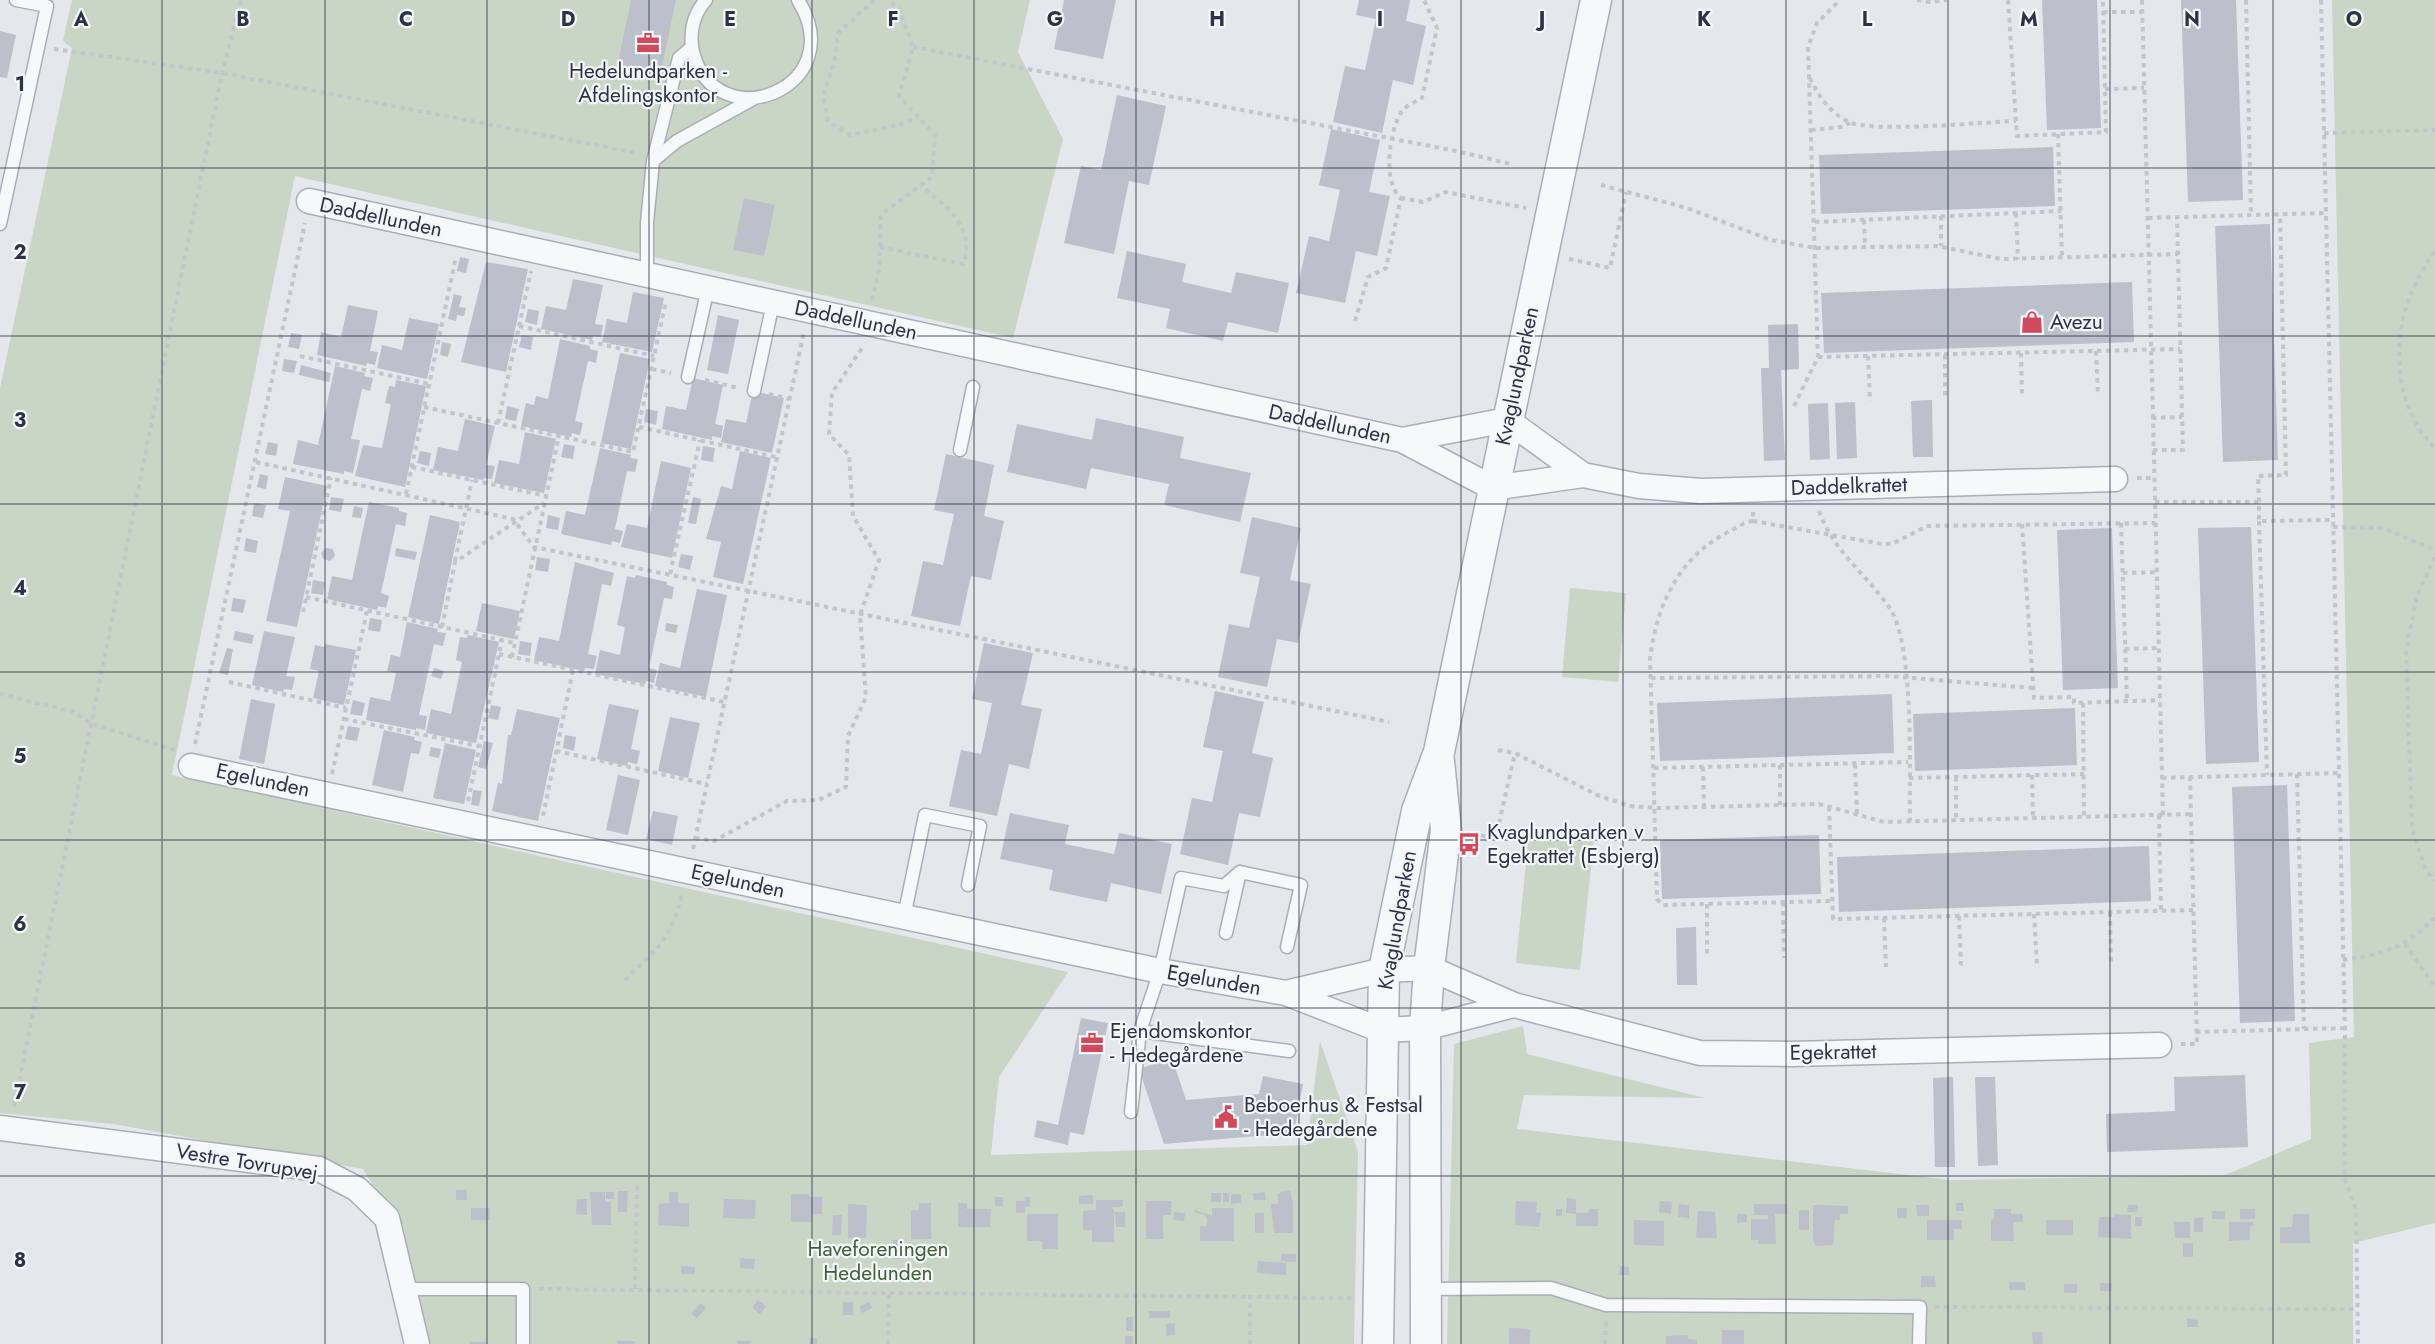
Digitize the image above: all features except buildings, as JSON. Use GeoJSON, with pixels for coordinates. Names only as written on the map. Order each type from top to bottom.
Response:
{"type":"FeatureCollection","features":[{"type":"Feature","properties":{"kind":"street","name":"Kvaglundparken"},"geometry":{"type":"LineString","coordinates":[[1378,1344],[1381,1030],[1384,970],[1417,811],[1439,752],[1596,0]]}},
{"type":"Feature","properties":{"kind":"street","name":"Daddellunden"},"geometry":{"type":"LineString","coordinates":[[309,201],[1402,440],[1493,488]]}},
{"type":"Feature","properties":{"kind":"street","name":"Daddellunden"},"geometry":{"type":"LineString","coordinates":[[1402,440],[1507,420]]}},
{"type":"Feature","properties":{"kind":"street","name":"Daddelkrattet"},"geometry":{"type":"LineString","coordinates":[[1507,420],[1583,475]]}},
{"type":"Feature","properties":{"kind":"street","name":"Daddelkrattet"},"geometry":{"type":"LineString","coordinates":[[1493,488],[1583,475],[1701,491],[2115,479]]}},
{"type":"Feature","properties":{"kind":"street","name":"Kvaglundparken"},"geometry":{"type":"LineString","coordinates":[[1426,1344],[1425,1028],[1429,969],[1446,830],[1439,752]]}},
{"type":"Feature","properties":{"kind":"street","name":"Egelunden"},"geometry":{"type":"LineString","coordinates":[[185,758],[328,794],[463,823],[1160,971],[1286,993],[1381,1030],[1425,1028]]}},
{"type":"Feature","properties":{"kind":"street","name":"Egelunden"},"geometry":{"type":"LineString","coordinates":[[1286,993],[1384,970],[1429,969]]}},
{"type":"Feature","properties":{"kind":"street","name":"Egekrattet"},"geometry":{"type":"LineString","coordinates":[[1429,969],[1514,1005],[1700,1053],[1792,1054],[2159,1045]]}},
{"type":"Feature","properties":{"kind":"street","name":"Egekrattet"},"geometry":{"type":"LineString","coordinates":[[1425,1028],[1514,1005]]}},
{"type":"Feature","properties":{"kind":"street","name":"Vestre Tovrupvej"},"geometry":{"type":"LineString","coordinates":[[5,1128],[320,1169],[357,1188],[387,1218],[417,1344]]}},
{"type":"Feature","properties":{"kind":"lane"},"geometry":{"type":"LineString","coordinates":[[0,224],[4,182],[47,6],[16,0]]}},
{"type":"Feature","properties":{"kind":"lane"},"geometry":{"type":"LineString","coordinates":[[706,0],[695,17],[692,47],[696,61],[713,85],[725,93],[753,99],[768,97],[793,82],[808,58],[812,44],[811,28],[807,13],[798,0]]}},
{"type":"Feature","properties":{"kind":"lane"},"geometry":{"type":"LineString","coordinates":[[647,275],[647,223],[653,161],[679,58],[692,47]]}},
{"type":"Feature","properties":{"kind":"lane"},"geometry":{"type":"LineString","coordinates":[[653,161],[677,141],[753,99]]}},
{"type":"Feature","properties":{"kind":"lane"},"geometry":{"type":"LineString","coordinates":[[688,377],[708,288]]}},
{"type":"Feature","properties":{"kind":"lane"},"geometry":{"type":"LineString","coordinates":[[754,391],[773,303]]}},
{"type":"Feature","properties":{"kind":"lane"},"geometry":{"type":"LineString","coordinates":[[960,450],[973,387]]}},
{"type":"Feature","properties":{"kind":"lane"},"geometry":{"type":"LineString","coordinates":[[904,917],[925,815],[980,826],[968,885]]}},
{"type":"Feature","properties":{"kind":"lane"},"geometry":{"type":"LineString","coordinates":[[1226,933],[1240,872]]}},
{"type":"Feature","properties":{"kind":"lane"},"geometry":{"type":"LineString","coordinates":[[1240,872],[1301,885],[1287,947]]}},
{"type":"Feature","properties":{"kind":"lane"},"geometry":{"type":"LineString","coordinates":[[1131,1112],[1140,1031],[1160,971],[1181,878],[1224,886],[1240,872]]}},
{"type":"Feature","properties":{"kind":"lane"},"geometry":{"type":"LineString","coordinates":[[1140,1031],[1289,1051]]}},
{"type":"Feature","properties":{"kind":"lane"},"geometry":{"type":"LineString","coordinates":[[1426,1289],[1551,1288],[1606,1305],[1920,1307],[1919,1344]]}},
{"type":"Feature","properties":{"kind":"lane"},"geometry":{"type":"LineString","coordinates":[[404,1289],[524,1289],[523,1344]]}},
{"type":"Feature","properties":{"kind":"path"},"geometry":{"type":"LineString","coordinates":[[5,1128],[222,73],[241,0]]}},
{"type":"Feature","properties":{"kind":"path"},"geometry":{"type":"LineString","coordinates":[[874,0],[838,33],[834,64],[823,96],[828,121],[850,135],[899,125],[918,118]]}},
{"type":"Feature","properties":{"kind":"path"},"geometry":{"type":"LineString","coordinates":[[695,838],[714,841],[787,801],[818,800],[846,787],[848,736],[866,697],[860,615],[879,560],[853,516],[849,455],[830,434],[832,393],[864,347],[879,270],[881,215],[932,177],[935,135],[899,96],[913,47],[899,9],[887,0]]}},
{"type":"Feature","properties":{"kind":"path"},"geometry":{"type":"LineString","coordinates":[[1424,0],[1437,28],[1422,99],[1403,108],[1394,139],[1389,176],[1392,185],[1401,198],[1423,202],[1446,192],[1551,213]]}},
{"type":"Feature","properties":{"kind":"path"},"geometry":{"type":"LineString","coordinates":[[1794,406],[1818,357],[1809,47],[1816,22],[1840,0]]}},
{"type":"Feature","properties":{"kind":"path"},"geometry":{"type":"LineString","coordinates":[[1917,0],[1929,2],[1947,0]]}},
{"type":"Feature","properties":{"kind":"path"},"geometry":{"type":"LineString","coordinates":[[2008,0],[2017,136],[2106,132],[2103,0]]}},
{"type":"Feature","properties":{"kind":"path"},"geometry":{"type":"LineString","coordinates":[[2142,0],[2162,778],[2161,911]]}},
{"type":"Feature","properties":{"kind":"path"},"geometry":{"type":"LineString","coordinates":[[2246,0],[2251,215]]}},
{"type":"Feature","properties":{"kind":"path"},"geometry":{"type":"LineString","coordinates":[[2321,0],[2345,1028],[2345,1179],[2356,1210],[2358,1344]]}},
{"type":"Feature","properties":{"kind":"path"},"geometry":{"type":"LineString","coordinates":[[2103,12],[2142,12]]}},
{"type":"Feature","properties":{"kind":"path"},"geometry":{"type":"LineString","coordinates":[[38,47],[222,73],[636,152],[653,161]]}},
{"type":"Feature","properties":{"kind":"path"},"geometry":{"type":"LineString","coordinates":[[913,47],[1394,139],[1510,164]]}},
{"type":"Feature","properties":{"kind":"path"},"geometry":{"type":"LineString","coordinates":[[1809,74],[1821,100],[1851,123]]}},
{"type":"Feature","properties":{"kind":"path"},"geometry":{"type":"LineString","coordinates":[[2105,89],[2144,88]]}},
{"type":"Feature","properties":{"kind":"path"},"geometry":{"type":"LineString","coordinates":[[1811,130],[1841,127],[1851,123],[1876,126],[2016,121]]}},
{"type":"Feature","properties":{"kind":"path"},"geometry":{"type":"LineString","coordinates":[[2324,133],[2435,130]]}},
{"type":"Feature","properties":{"kind":"path"},"geometry":{"type":"LineString","coordinates":[[2058,134],[2062,258]]}},
{"type":"Feature","properties":{"kind":"path"},"geometry":{"type":"LineString","coordinates":[[1601,185],[1687,208],[1771,240],[1816,248],[1941,246],[2001,260],[2178,254]]}},
{"type":"Feature","properties":{"kind":"path"},"geometry":{"type":"LineString","coordinates":[[880,247],[963,264],[968,252],[960,220],[921,186]]}},
{"type":"Feature","properties":{"kind":"path"},"geometry":{"type":"LineString","coordinates":[[1580,261],[1610,268],[1626,192]]}},
{"type":"Feature","properties":{"kind":"path"},"geometry":{"type":"LineString","coordinates":[[1355,321],[1368,277],[1386,268],[1401,198]]}},
{"type":"Feature","properties":{"kind":"path"},"geometry":{"type":"LineString","coordinates":[[0,694],[74,712],[90,723],[185,758],[256,462],[309,201]]}},
{"type":"Feature","properties":{"kind":"path"},"geometry":{"type":"LineString","coordinates":[[1815,222],[2061,211]]}},
{"type":"Feature","properties":{"kind":"path"},"geometry":{"type":"LineString","coordinates":[[2016,213],[2018,259]]}},
{"type":"Feature","properties":{"kind":"path"},"geometry":{"type":"LineString","coordinates":[[2148,218],[2326,213]]}},
{"type":"Feature","properties":{"kind":"path"},"geometry":{"type":"LineString","coordinates":[[2267,775],[2258,476],[2286,475],[2280,214]]}},
{"type":"Feature","properties":{"kind":"path"},"geometry":{"type":"LineString","coordinates":[[1941,216],[1941,246]]}},
{"type":"Feature","properties":{"kind":"path"},"geometry":{"type":"LineString","coordinates":[[2153,450],[2183,450],[2177,217]]}},
{"type":"Feature","properties":{"kind":"path"},"geometry":{"type":"LineString","coordinates":[[1864,220],[1865,247]]}},
{"type":"Feature","properties":{"kind":"path"},"geometry":{"type":"LineString","coordinates":[[406,494],[460,234]]}},
{"type":"Feature","properties":{"kind":"path"},"geometry":{"type":"LineString","coordinates":[[498,423],[536,251]]}},
{"type":"Feature","properties":{"kind":"path"},"geometry":{"type":"LineString","coordinates":[[2435,252],[2408,297],[2398,342],[2405,399],[2428,440],[2435,447]]}},
{"type":"Feature","properties":{"kind":"path"},"geometry":{"type":"LineString","coordinates":[[424,407],[633,452],[671,280]]}},
{"type":"Feature","properties":{"kind":"path"},"geometry":{"type":"LineString","coordinates":[[625,980],[664,943],[678,913],[808,310]]}},
{"type":"Feature","properties":{"kind":"path"},"geometry":{"type":"LineString","coordinates":[[519,326],[654,356]]}},
{"type":"Feature","properties":{"kind":"path"},"geometry":{"type":"LineString","coordinates":[[1818,357],[2180,349]]}},
{"type":"Feature","properties":{"kind":"path"},"geometry":{"type":"LineString","coordinates":[[2096,351],[2098,396]]}},
{"type":"Feature","properties":{"kind":"path"},"geometry":{"type":"LineString","coordinates":[[2021,353],[2022,396]]}},
{"type":"Feature","properties":{"kind":"path"},"geometry":{"type":"LineString","coordinates":[[1945,354],[1946,399]]}},
{"type":"Feature","properties":{"kind":"path"},"geometry":{"type":"LineString","coordinates":[[300,356],[429,384]]}},
{"type":"Feature","properties":{"kind":"path"},"geometry":{"type":"LineString","coordinates":[[1868,356],[1870,401]]}},
{"type":"Feature","properties":{"kind":"path"},"geometry":{"type":"LineString","coordinates":[[652,369],[789,399]]}},
{"type":"Feature","properties":{"kind":"path"},"geometry":{"type":"LineString","coordinates":[[2153,418],[2182,417]]}},
{"type":"Feature","properties":{"kind":"path"},"geometry":{"type":"LineString","coordinates":[[639,427],[776,457]]}},
{"type":"Feature","properties":{"kind":"path"},"geometry":{"type":"LineString","coordinates":[[512,657],[559,436]]}},
{"type":"Feature","properties":{"kind":"path"},"geometry":{"type":"LineString","coordinates":[[670,574],[700,440]]}},
{"type":"Feature","properties":{"kind":"path"},"geometry":{"type":"LineString","coordinates":[[256,462],[513,519],[534,547],[1389,722]]}},
{"type":"Feature","properties":{"kind":"path"},"geometry":{"type":"LineString","coordinates":[[412,467],[546,496]]}},
{"type":"Feature","properties":{"kind":"path"},"geometry":{"type":"LineString","coordinates":[[303,612],[331,478]]}},
{"type":"Feature","properties":{"kind":"path"},"geometry":{"type":"LineString","coordinates":[[442,627],[472,480]]}},
{"type":"Feature","properties":{"kind":"path"},"geometry":{"type":"LineString","coordinates":[[1813,488],[1815,502],[1827,534],[1890,609],[1902,645],[1907,678],[1910,821]]}},
{"type":"Feature","properties":{"kind":"path"},"geometry":{"type":"LineString","coordinates":[[1751,489],[1754,521]]}},
{"type":"Feature","properties":{"kind":"path"},"geometry":{"type":"LineString","coordinates":[[2155,502],[2259,502]]}},
{"type":"Feature","properties":{"kind":"path"},"geometry":{"type":"LineString","coordinates":[[455,562],[544,503]]}},
{"type":"Feature","properties":{"kind":"path"},"geometry":{"type":"LineString","coordinates":[[2259,521],[2333,520]]}},
{"type":"Feature","properties":{"kind":"path"},"geometry":{"type":"LineString","coordinates":[[1832,901],[1663,905],[1658,898],[1650,658],[1654,627],[1677,575],[1705,545],[1754,521],[1892,543],[1927,526],[2156,523]]}},
{"type":"Feature","properties":{"kind":"path"},"geometry":{"type":"LineString","coordinates":[[2121,523],[2127,701]]}},
{"type":"Feature","properties":{"kind":"path"},"geometry":{"type":"LineString","coordinates":[[2022,524],[2034,698],[2074,696],[2074,703],[2160,700]]}},
{"type":"Feature","properties":{"kind":"path"},"geometry":{"type":"LineString","coordinates":[[2333,527],[2383,528],[2435,550]]}},
{"type":"Feature","properties":{"kind":"path"},"geometry":{"type":"LineString","coordinates":[[2435,557],[2417,595],[2406,650],[2412,828],[2426,870],[2435,880]]}},
{"type":"Feature","properties":{"kind":"path"},"geometry":{"type":"LineString","coordinates":[[2123,573],[2157,572]]}},
{"type":"Feature","properties":{"kind":"path"},"geometry":{"type":"LineString","coordinates":[[306,597],[515,643]]}},
{"type":"Feature","properties":{"kind":"path"},"geometry":{"type":"LineString","coordinates":[[328,794],[367,610]]}},
{"type":"Feature","properties":{"kind":"path"},"geometry":{"type":"LineString","coordinates":[[463,823],[502,640]]}},
{"type":"Feature","properties":{"kind":"path"},"geometry":{"type":"LineString","coordinates":[[2125,649],[2159,648]]}},
{"type":"Feature","properties":{"kind":"path"},"geometry":{"type":"LineString","coordinates":[[499,654],[724,702]]}},
{"type":"Feature","properties":{"kind":"path"},"geometry":{"type":"LineString","coordinates":[[538,838],[573,670]]}},
{"type":"Feature","properties":{"kind":"path"},"geometry":{"type":"LineString","coordinates":[[1651,678],[1907,678],[2033,688]]}},
{"type":"Feature","properties":{"kind":"path"},"geometry":{"type":"LineString","coordinates":[[229,682],[346,708]]}},
{"type":"Feature","properties":{"kind":"path"},"geometry":{"type":"LineString","coordinates":[[2083,703],[2084,817]]}},
{"type":"Feature","properties":{"kind":"path"},"geometry":{"type":"LineString","coordinates":[[344,719],[479,746]]}},
{"type":"Feature","properties":{"kind":"path"},"geometry":{"type":"LineString","coordinates":[[1498,750],[1515,753],[1597,795],[1630,806],[1656,808],[1819,804],[1884,822],[2190,814]]}},
{"type":"Feature","properties":{"kind":"path"},"geometry":{"type":"LineString","coordinates":[[556,751],[707,784]]}},
{"type":"Feature","properties":{"kind":"path"},"geometry":{"type":"LineString","coordinates":[[1476,834],[1490,837],[1497,832],[1515,753]]}},
{"type":"Feature","properties":{"kind":"path"},"geometry":{"type":"LineString","coordinates":[[1654,768],[1908,762]]}},
{"type":"Feature","properties":{"kind":"path"},"geometry":{"type":"LineString","coordinates":[[1855,764],[1857,814]]}},
{"type":"Feature","properties":{"kind":"path"},"geometry":{"type":"LineString","coordinates":[[1780,765],[1780,805]]}},
{"type":"Feature","properties":{"kind":"path"},"geometry":{"type":"LineString","coordinates":[[1703,767],[1704,807]]}},
{"type":"Feature","properties":{"kind":"path"},"geometry":{"type":"LineString","coordinates":[[2162,778],[2339,773]]}},
{"type":"Feature","properties":{"kind":"path"},"geometry":{"type":"LineString","coordinates":[[1909,778],[2084,774]]}},
{"type":"Feature","properties":{"kind":"path"},"geometry":{"type":"LineString","coordinates":[[2297,774],[2304,1029]]}},
{"type":"Feature","properties":{"kind":"path"},"geometry":{"type":"LineString","coordinates":[[2032,775],[2032,818]]}},
{"type":"Feature","properties":{"kind":"path"},"geometry":{"type":"LineString","coordinates":[[1956,777],[1956,820]]}},
{"type":"Feature","properties":{"kind":"path"},"geometry":{"type":"LineString","coordinates":[[2159,1045],[2197,1044],[2190,777]]}},
{"type":"Feature","properties":{"kind":"path"},"geometry":{"type":"LineString","coordinates":[[1829,807],[1833,919],[2193,910]]}},
{"type":"Feature","properties":{"kind":"path"},"geometry":{"type":"LineString","coordinates":[[1783,902],[1784,958]]}},
{"type":"Feature","properties":{"kind":"path"},"geometry":{"type":"LineString","coordinates":[[1707,904],[1707,957]]}},
{"type":"Feature","properties":{"kind":"path"},"geometry":{"type":"LineString","coordinates":[[2110,912],[2111,962]]}},
{"type":"Feature","properties":{"kind":"path"},"geometry":{"type":"LineString","coordinates":[[2034,914],[2037,965]]}},
{"type":"Feature","properties":{"kind":"path"},"geometry":{"type":"LineString","coordinates":[[1959,916],[1961,967]]}},
{"type":"Feature","properties":{"kind":"path"},"geometry":{"type":"LineString","coordinates":[[2343,960],[2376,955],[2405,944],[2435,917]]}},
{"type":"Feature","properties":{"kind":"path"},"geometry":{"type":"LineString","coordinates":[[1884,918],[1886,967]]}},
{"type":"Feature","properties":{"kind":"path"},"geometry":{"type":"LineString","coordinates":[[2405,944],[2435,987]]}},
{"type":"Feature","properties":{"kind":"path"},"geometry":{"type":"LineString","coordinates":[[2196,1032],[2345,1028]]}},
{"type":"Feature","properties":{"kind":"path"},"geometry":{"type":"LineString","coordinates":[[635,1289],[637,1185]]}},
{"type":"Feature","properties":{"kind":"path"},"geometry":{"type":"LineString","coordinates":[[524,1289],[1378,1299]]}},
{"type":"Feature","properties":{"kind":"path"},"geometry":{"type":"LineString","coordinates":[[888,1344],[889,1293]]}},
{"type":"Feature","properties":{"kind":"path"},"geometry":{"type":"LineString","coordinates":[[1250,1297],[1250,1344]]}},
{"type":"Feature","properties":{"kind":"path"},"geometry":{"type":"LineString","coordinates":[[1920,1307],[2357,1309]]}},
{"type":"Feature","properties":{"kind":"green space","name":"Haveforeningen Hedelunden"},"geometry":{"type":"Polygon","coordinates":[[[72,0],[1030,0],[1018,52],[1063,139],[1013,338],[295,176],[172,775],[1068,972],[999,1077],[991,1155],[1307,1145],[1320,1041],[1358,1152],[1354,1344],[423,1344],[394,1221],[363,1169],[113,1124],[0,1113],[0,388],[72,48],[63,41],[72,0]]]}},
{"type":"Feature","properties":{"kind":"green space"},"geometry":{"type":"Polygon","coordinates":[[[2332,0],[2435,0],[2435,1223],[2353,1243],[2353,1344],[1447,1344],[1454,1044],[1523,1026],[1527,1054],[1705,1098],[1524,1095],[1517,1129],[1951,1180],[2225,1175],[2311,1139],[2309,1043],[2354,1037],[2332,0]]]}},
{"type":"Feature","properties":{"kind":"green space"},"geometry":{"type":"Polygon","coordinates":[[[1570,588],[1626,593],[1618,682],[1562,677],[1570,588]]]}},
{"type":"Feature","properties":{"kind":"green space"},"geometry":{"type":"Polygon","coordinates":[[[1529,832],[1594,839],[1580,970],[1516,963],[1529,832]]]}},
{"type":"Feature","properties":{"kind":"place","name":"Hedelundparken - Afdelingskontor"},"geometry":{"type":"Point","coordinates":[648,43]}},
{"type":"Feature","properties":{"kind":"place","name":"Avezu"},"geometry":{"type":"Point","coordinates":[2032,322]}},
{"type":"Feature","properties":{"kind":"place","name":"Kvaglundparken v Egekrattet (Esbjerg)"},"geometry":{"type":"Point","coordinates":[1469,844]}},
{"type":"Feature","properties":{"kind":"place","name":"Ejendomskontor - Hedegårdene"},"geometry":{"type":"Point","coordinates":[1092,1043]}},
{"type":"Feature","properties":{"kind":"place","name":"Beboerhus & Festsal - Hedegårdene"},"geometry":{"type":"Point","coordinates":[1226,1117]}}]}
